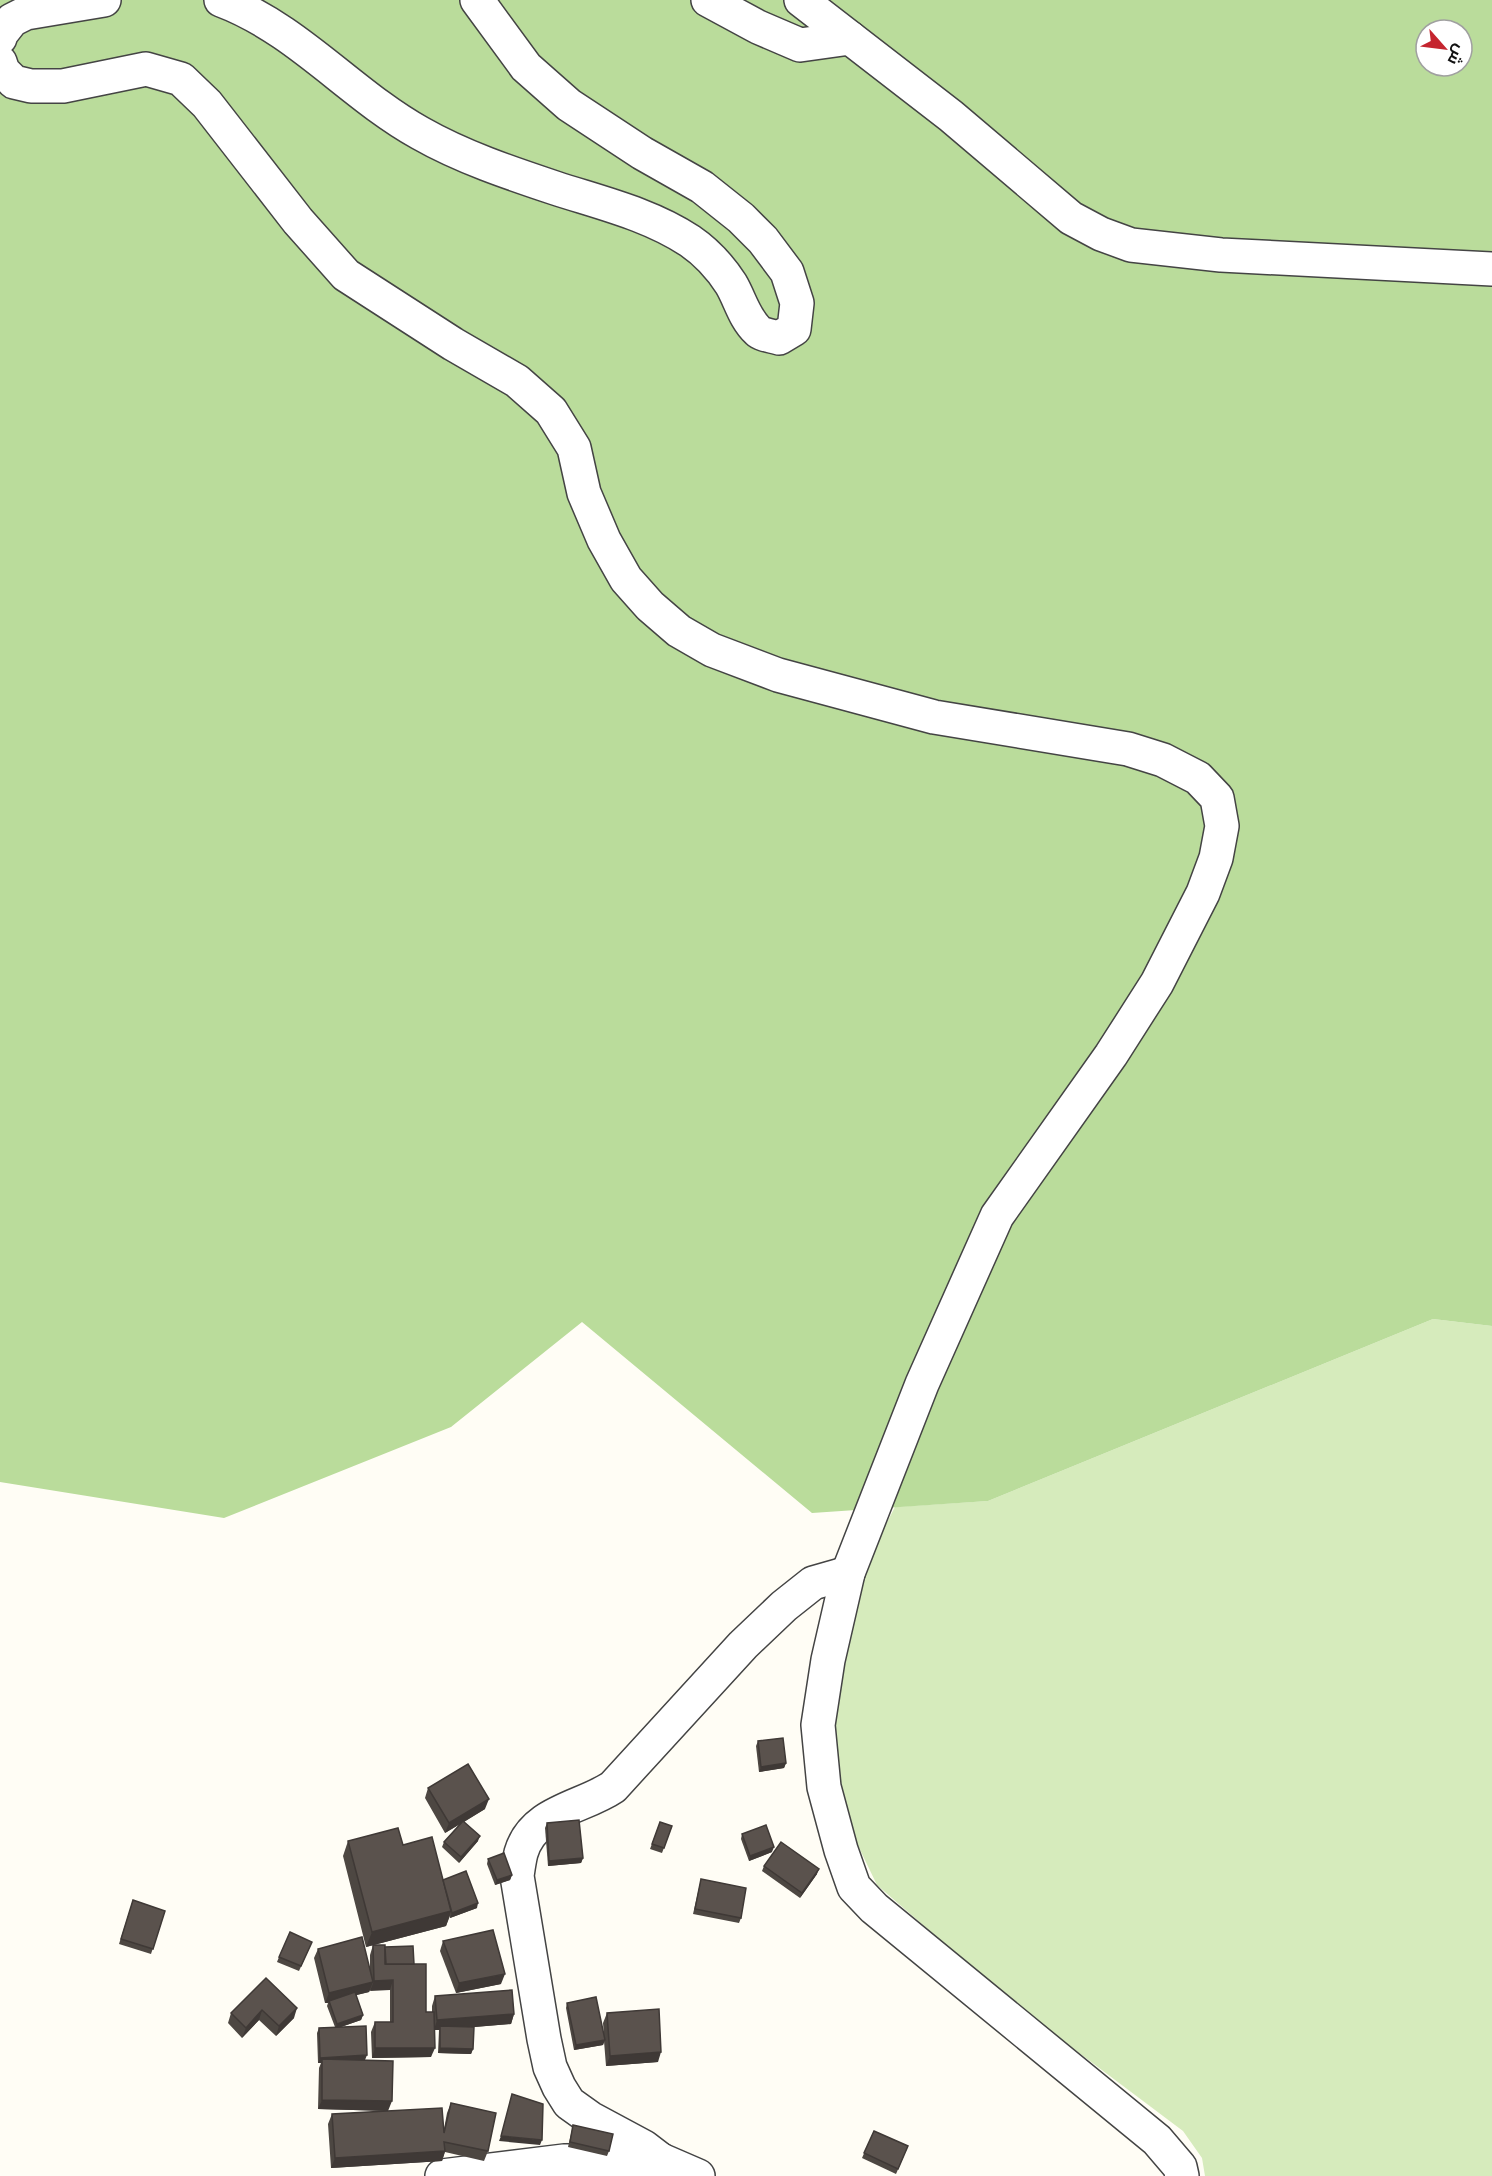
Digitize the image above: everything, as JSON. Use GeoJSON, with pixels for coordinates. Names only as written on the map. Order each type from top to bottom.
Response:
{"type":"FeatureCollection","features":[{"type":"Feature","properties":{"kind":"street"},"geometry":{"type":"LineString","coordinates":[[0,38],[12,20],[27,13],[104,0]]}},
{"type":"Feature","properties":{"kind":"street"},"geometry":{"type":"LineString","coordinates":[[221,0],[248,10],[288,35],[374,103],[421,134],[489,165],[610,205],[662,225],[712,259],[731,284],[743,312],[759,332],[779,338],[794,329],[797,303],[787,272],[764,240],[702,187],[642,153],[569,105],[526,67],[477,0]]}},
{"type":"Feature","properties":{"kind":"street"},"geometry":{"type":"LineString","coordinates":[[708,0],[758,27],[800,45],[850,38]]}},
{"type":"Feature","properties":{"kind":"street"},"geometry":{"type":"LineString","coordinates":[[801,0],[951,116],[1071,218],[1101,234],[1131,245],[1221,255],[1492,268]]}},
{"type":"Feature","properties":{"kind":"street"},"geometry":{"type":"LineString","coordinates":[[0,62],[3,71],[14,82],[31,86],[63,86],[146,69],[180,79],[207,104],[276,194],[346,274],[444,338],[517,381],[551,411],[574,448],[584,493],[604,540],[626,579],[650,606],[679,631],[712,650],[778,675],[934,717],[1128,749],[1163,760],[1198,778],[1217,798],[1222,826],[1216,858],[1203,893],[1157,983],[1111,1055],[997,1216],[922,1384],[848,1573],[828,1660],[818,1725],[824,1787],[841,1850],[854,1887],[874,1908],[1157,2140],[1180,2167],[1182,2176]]}},
{"type":"Feature","properties":{"kind":"street"},"geometry":{"type":"LineString","coordinates":[[698,2176],[661,2160],[644,2147],[590,2118],[569,2103],[559,2088],[550,2067],[544,2038],[518,1885],[517,1876],[522,1851],[535,1829],[554,1813],[600,1795],[613,1787],[743,1645],[798,1594],[813,1583],[848,1573]]}},
{"type":"Feature","properties":{"kind":"street"},"geometry":{"type":"LineString","coordinates":[[442,2176],[661,2160]]}},
{"type":"Feature","properties":{"kind":"green space"},"geometry":{"type":"Polygon","coordinates":[[[0,0],[1492,0],[1492,1326],[1433,1319],[988,1501],[812,1513],[582,1322],[451,1427],[224,1518],[0,1482],[0,0]]]}},
{"type":"Feature","properties":{"kind":"green space"},"geometry":{"type":"Polygon","coordinates":[[[1433,1319],[1492,1326],[1492,2176],[1205,2176],[1202,2158],[1183,2131],[1014,2004],[877,1885],[841,1808],[835,1728],[841,1642],[865,1564],[895,1507],[988,1501],[1433,1319]]]}},
{"type":"Feature","properties":{"kind":"building"},"geometry":{"type":"Polygon","coordinates":[[[783,1738],[786,1763],[761,1767],[758,1741],[783,1738]]]}},
{"type":"Feature","properties":{"kind":"building"},"geometry":{"type":"Polygon","coordinates":[[[468,1764],[489,1799],[449,1823],[428,1788],[468,1764]]]}},
{"type":"Feature","properties":{"kind":"building"},"geometry":{"type":"Polygon","coordinates":[[[579,1820],[583,1858],[549,1861],[547,1823],[579,1820]]]}},
{"type":"Feature","properties":{"kind":"building"},"geometry":{"type":"Polygon","coordinates":[[[463,1821],[480,1836],[461,1857],[444,1842],[463,1821]]]}},
{"type":"Feature","properties":{"kind":"building"},"geometry":{"type":"Polygon","coordinates":[[[660,1822],[672,1826],[664,1848],[652,1844],[660,1822]]]}},
{"type":"Feature","properties":{"kind":"building"},"geometry":{"type":"Polygon","coordinates":[[[766,1825],[774,1847],[750,1856],[742,1834],[766,1825]]]}},
{"type":"Feature","properties":{"kind":"building"},"geometry":{"type":"Polygon","coordinates":[[[398,1828],[403,1845],[432,1837],[451,1911],[372,1932],[348,1841],[398,1828]]]}},
{"type":"Feature","properties":{"kind":"building"},"geometry":{"type":"Polygon","coordinates":[[[781,1842],[819,1869],[802,1893],[764,1866],[781,1842]]]}},
{"type":"Feature","properties":{"kind":"building"},"geometry":{"type":"Polygon","coordinates":[[[504,1853],[512,1875],[497,1880],[488,1859],[504,1853]]]}},
{"type":"Feature","properties":{"kind":"building"},"geometry":{"type":"Polygon","coordinates":[[[466,1871],[478,1903],[452,1913],[443,1880],[466,1871]]]}},
{"type":"Feature","properties":{"kind":"building"},"geometry":{"type":"Polygon","coordinates":[[[701,1879],[746,1888],[741,1918],[695,1909],[701,1879]]]}},
{"type":"Feature","properties":{"kind":"building"},"geometry":{"type":"Polygon","coordinates":[[[133,1900],[165,1911],[153,1949],[121,1939],[133,1900]]]}},
{"type":"Feature","properties":{"kind":"building"},"geometry":{"type":"Polygon","coordinates":[[[493,1930],[505,1974],[459,1983],[443,1941],[493,1930]]]}},
{"type":"Feature","properties":{"kind":"building"},"geometry":{"type":"Polygon","coordinates":[[[290,1932],[312,1942],[301,1966],[279,1957],[290,1932]]]}},
{"type":"Feature","properties":{"kind":"building"},"geometry":{"type":"Polygon","coordinates":[[[362,1937],[373,1982],[329,1993],[318,1949],[362,1937]]]}},
{"type":"Feature","properties":{"kind":"building"},"geometry":{"type":"Polygon","coordinates":[[[373,1945],[385,1945],[385,1964],[426,1964],[426,2012],[434,2012],[435,2048],[375,2048],[375,2022],[393,2022],[393,1980],[374,1981],[373,1945]]]}},
{"type":"Feature","properties":{"kind":"building"},"geometry":{"type":"Polygon","coordinates":[[[413,1946],[414,1964],[386,1964],[385,1947],[413,1946]]]}},
{"type":"Feature","properties":{"kind":"building"},"geometry":{"type":"Polygon","coordinates":[[[266,1978],[297,2008],[279,2026],[262,2010],[246,2028],[231,2013],[266,1978]]]}},
{"type":"Feature","properties":{"kind":"building"},"geometry":{"type":"Polygon","coordinates":[[[512,1990],[514,2014],[437,2020],[435,1996],[512,1990]]]}},
{"type":"Feature","properties":{"kind":"building"},"geometry":{"type":"Polygon","coordinates":[[[355,1992],[363,2015],[337,2024],[329,2001],[355,1992]]]}},
{"type":"Feature","properties":{"kind":"building"},"geometry":{"type":"Polygon","coordinates":[[[596,1997],[605,2040],[576,2045],[567,2003],[596,1997]]]}},
{"type":"Feature","properties":{"kind":"building"},"geometry":{"type":"Polygon","coordinates":[[[659,2009],[661,2052],[610,2056],[607,2013],[659,2009]]]}},
{"type":"Feature","properties":{"kind":"building"},"geometry":{"type":"Polygon","coordinates":[[[366,2026],[367,2055],[320,2058],[319,2028],[366,2026]]]}},
{"type":"Feature","properties":{"kind":"building"},"geometry":{"type":"Polygon","coordinates":[[[440,2026],[474,2027],[473,2049],[440,2048],[440,2026]]]}},
{"type":"Feature","properties":{"kind":"building"},"geometry":{"type":"Polygon","coordinates":[[[322,2059],[393,2061],[392,2101],[322,2100],[322,2059]]]}},
{"type":"Feature","properties":{"kind":"building"},"geometry":{"type":"Polygon","coordinates":[[[512,2094],[543,2104],[542,2140],[501,2136],[512,2094]]]}},
{"type":"Feature","properties":{"kind":"building"},"geometry":{"type":"Polygon","coordinates":[[[451,2103],[496,2113],[488,2151],[444,2142],[445,2151],[335,2158],[332,2114],[442,2108],[444,2133],[451,2103]]]}},
{"type":"Feature","properties":{"kind":"building"},"geometry":{"type":"Polygon","coordinates":[[[573,2125],[613,2134],[609,2151],[570,2142],[573,2125]]]}},
{"type":"Feature","properties":{"kind":"building"},"geometry":{"type":"Polygon","coordinates":[[[874,2131],[908,2146],[898,2169],[864,2153],[874,2131]]]}}]}
